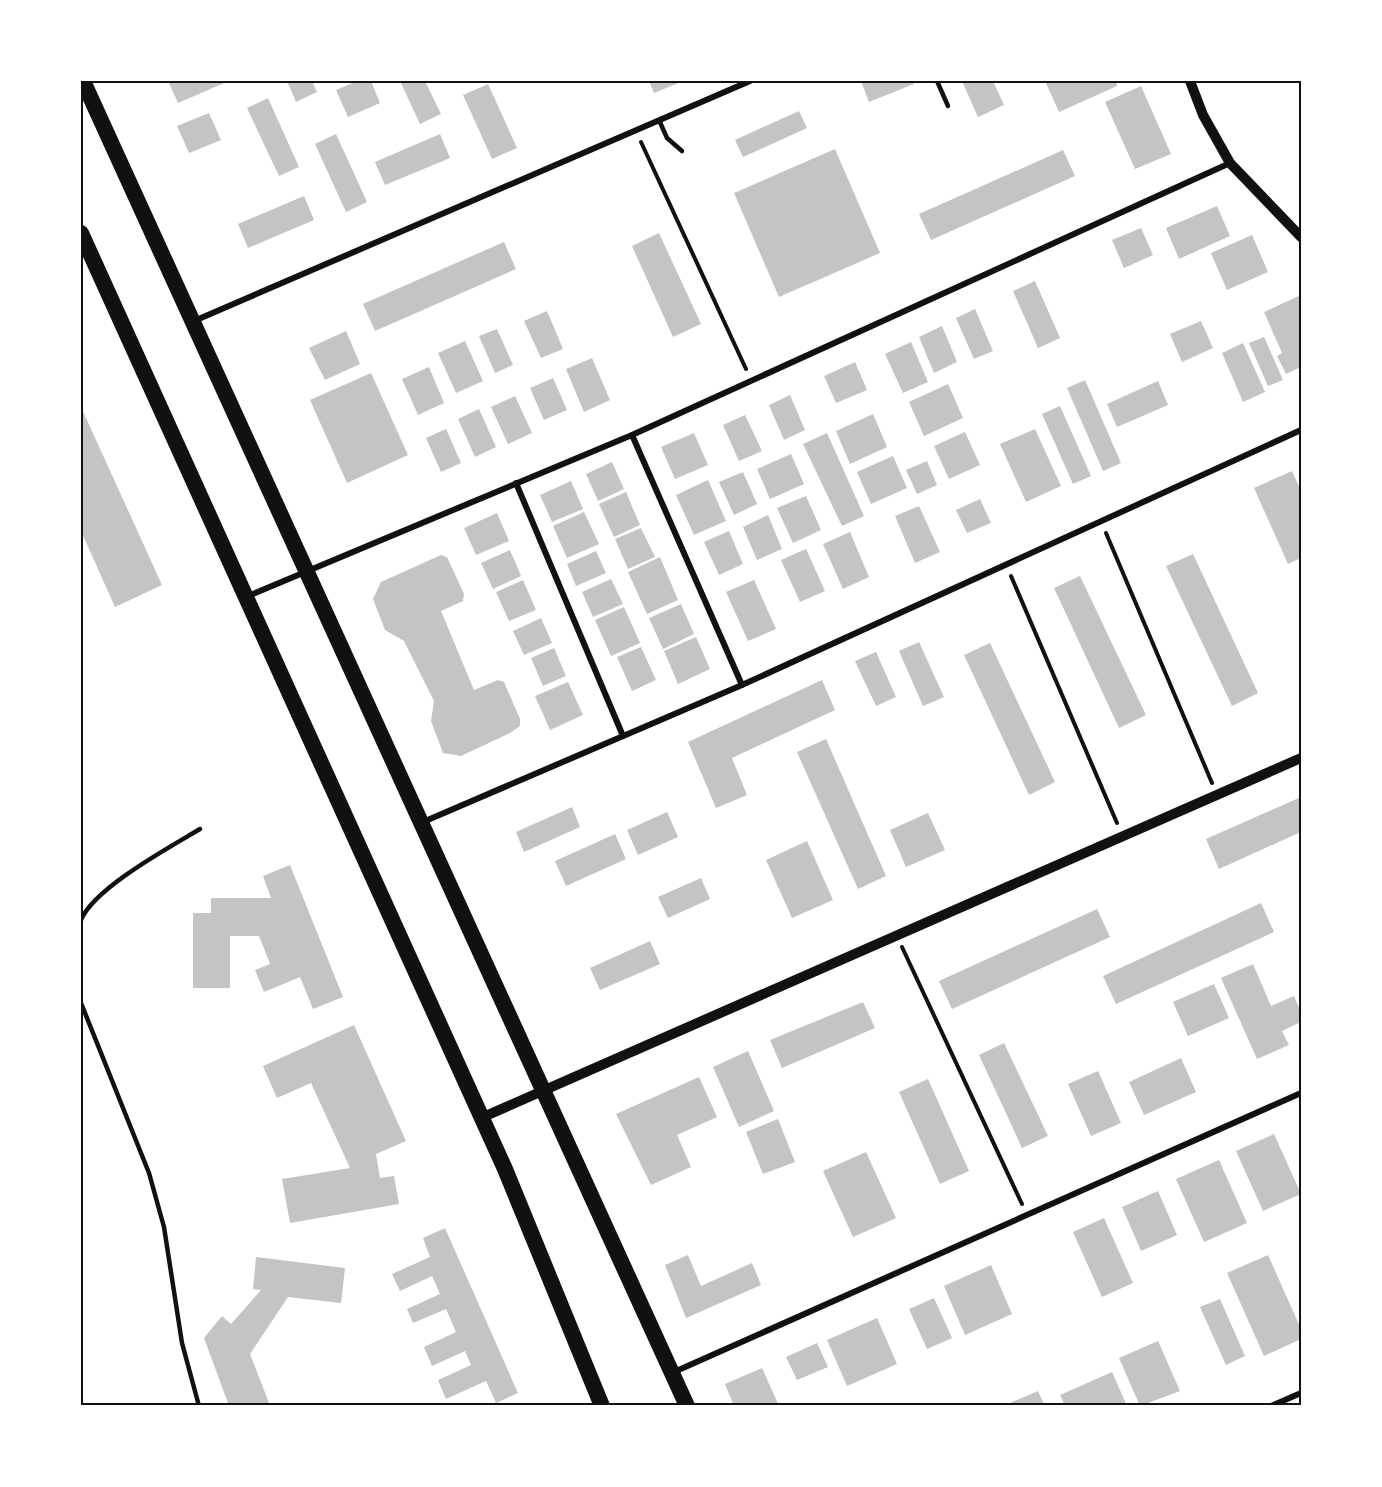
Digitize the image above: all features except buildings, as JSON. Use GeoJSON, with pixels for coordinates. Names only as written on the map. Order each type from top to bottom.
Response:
{"type":"FeatureCollection","features":[{"type":"Feature","properties":{"kind":"highway"},"geometry":{"type":"LineString","coordinates":[[83,81],[423,822],[687,1406]]}},
{"type":"Feature","properties":{"kind":"highway"},"geometry":{"type":"LineString","coordinates":[[81,233],[248,597],[481,1118],[602,1406]]}},
{"type":"Feature","properties":{"kind":"street"},"geometry":{"type":"LineString","coordinates":[[192,322],[750,81]]}},
{"type":"Feature","properties":{"kind":"street"},"geometry":{"type":"LineString","coordinates":[[1190,81],[1203,115],[1230,163],[1301,237]]}},
{"type":"Feature","properties":{"kind":"street"},"geometry":{"type":"LineString","coordinates":[[248,597],[632,435],[1230,163]]}},
{"type":"Feature","properties":{"kind":"street"},"geometry":{"type":"LineString","coordinates":[[423,822],[742,685],[1301,430]]}},
{"type":"Feature","properties":{"kind":"street"},"geometry":{"type":"LineString","coordinates":[[632,435],[742,685]]}},
{"type":"Feature","properties":{"kind":"street"},"geometry":{"type":"LineString","coordinates":[[516,483],[623,736]]}},
{"type":"Feature","properties":{"kind":"street"},"geometry":{"type":"LineString","coordinates":[[481,1118],[1301,758]]}},
{"type":"Feature","properties":{"kind":"street"},"geometry":{"type":"LineString","coordinates":[[673,1372],[1301,1093]]}},
{"type":"Feature","properties":{"kind":"street"},"geometry":{"type":"LineString","coordinates":[[1272,1406],[1301,1393]]}},
{"type":"Feature","properties":{"kind":"lane"},"geometry":{"type":"LineString","coordinates":[[937,81],[948,106]]}},
{"type":"Feature","properties":{"kind":"lane"},"geometry":{"type":"LineString","coordinates":[[659,120],[667,138],[682,151]]}},
{"type":"Feature","properties":{"kind":"lane"},"geometry":{"type":"LineString","coordinates":[[81,920],[98,897],[141,865],[200,829]]}},
{"type":"Feature","properties":{"kind":"lane"},"geometry":{"type":"LineString","coordinates":[[81,1003],[149,1173],[164,1227],[182,1343],[199,1406]]}},
{"type":"Feature","properties":{"kind":"path"},"geometry":{"type":"LineString","coordinates":[[635,130],[751,381]]}},
{"type":"Feature","properties":{"kind":"path"},"geometry":{"type":"LineString","coordinates":[[1101,521],[1217,795]]}},
{"type":"Feature","properties":{"kind":"path"},"geometry":{"type":"LineString","coordinates":[[1006,564],[1123,836]]}},
{"type":"Feature","properties":{"kind":"path"},"geometry":{"type":"LineString","coordinates":[[897,936],[1026,1215]]}}]}
